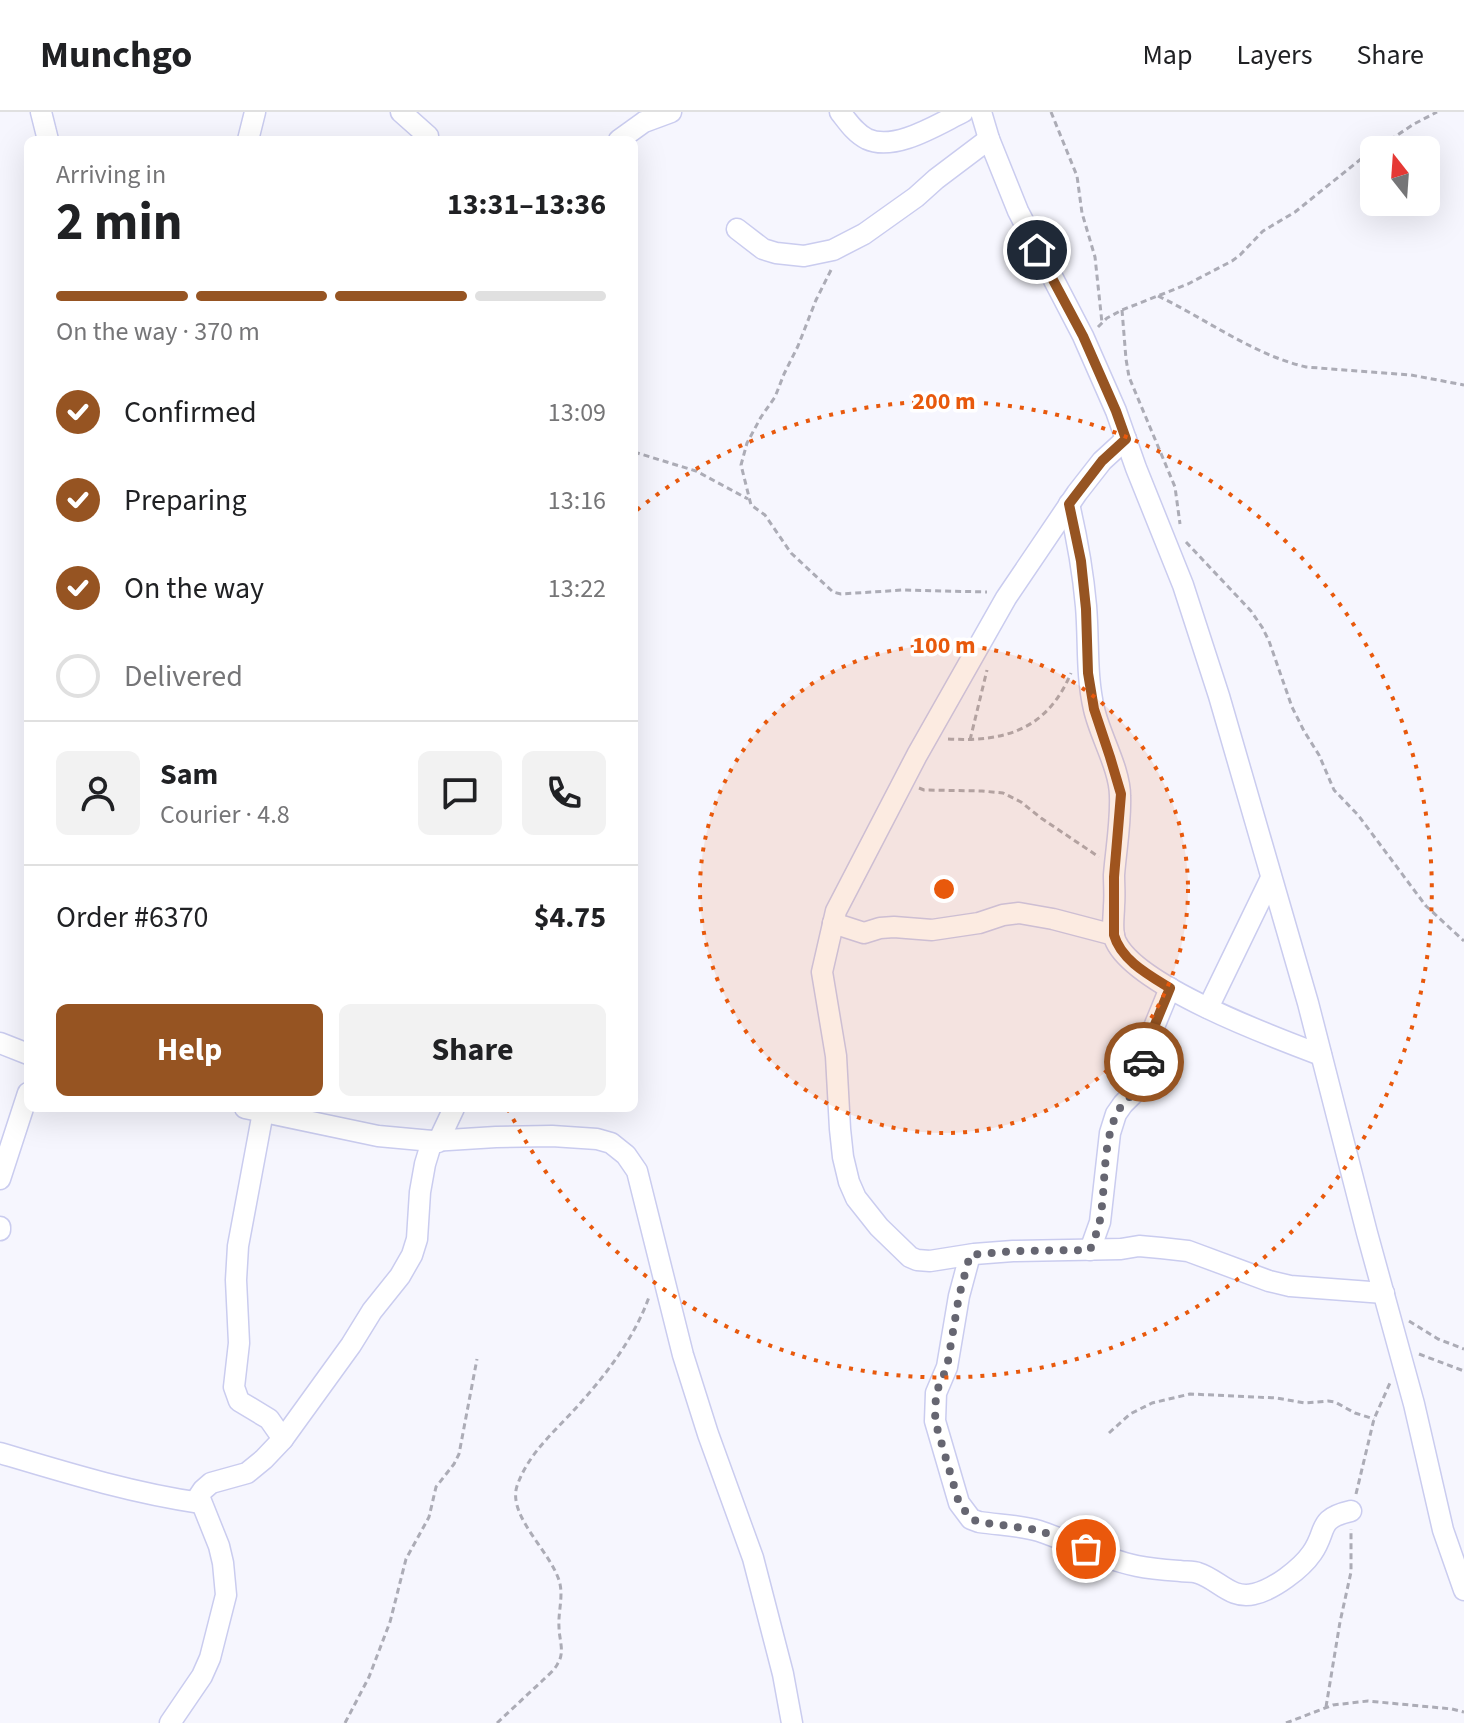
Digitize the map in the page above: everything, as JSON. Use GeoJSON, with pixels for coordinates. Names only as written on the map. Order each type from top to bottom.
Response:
{"type":"FeatureCollection","features":[{"type":"Feature","properties":{"kind":"street"},"geometry":{"type":"LineString","coordinates":[[41,112],[47,136]]}},
{"type":"Feature","properties":{"kind":"street"},"geometry":{"type":"LineString","coordinates":[[249,136],[255,112]]}},
{"type":"Feature","properties":{"kind":"street"},"geometry":{"type":"LineString","coordinates":[[401,112],[428,136]]}},
{"type":"Feature","properties":{"kind":"street"},"geometry":{"type":"LineString","coordinates":[[625,136],[644,122],[671,112]]}},
{"type":"Feature","properties":{"kind":"street"},"geometry":{"type":"LineString","coordinates":[[840,112],[854,129],[868,139],[885,143],[913,136],[963,112]]}},
{"type":"Feature","properties":{"kind":"street"},"geometry":{"type":"LineString","coordinates":[[981,112],[1018,211],[1086,342],[1116,411],[1187,599],[1219,696],[1308,1003],[1400,1352],[1443,1530],[1464,1590]]}},
{"type":"Feature","properties":{"kind":"street"},"geometry":{"type":"LineString","coordinates":[[737,229],[763,249],[776,253],[804,256],[833,250],[864,234],[916,197],[989,139]]}},
{"type":"Feature","properties":{"kind":"street"},"geometry":{"type":"LineString","coordinates":[[1126,439],[1102,461],[1069,504],[1010,593],[887,809],[836,911],[822,972],[836,1056],[843,1157],[849,1182],[856,1198],[879,1227],[917,1260],[1013,1251],[1139,1246],[1188,1251],[1290,1286],[1386,1301]]}},
{"type":"Feature","properties":{"kind":"street"},"geometry":{"type":"LineString","coordinates":[[1069,504],[1081,561],[1088,673],[1094,709],[1121,794],[1115,870],[1116,942],[1145,973],[1170,988],[1208,1008],[1321,1055]]}},
{"type":"Feature","properties":{"kind":"street"},"geometry":{"type":"LineString","coordinates":[[1208,1008],[1271,878]]}},
{"type":"Feature","properties":{"kind":"street"},"geometry":{"type":"LineString","coordinates":[[833,923],[864,933],[894,927],[932,930],[1019,913],[1114,935]]}},
{"type":"Feature","properties":{"kind":"street"},"geometry":{"type":"LineString","coordinates":[[1090,1250],[1100,1222],[1110,1133],[1116,1114],[1140,1087],[1147,1044],[1170,988]]}},
{"type":"Feature","properties":{"kind":"street"},"geometry":{"type":"LineString","coordinates":[[0,1043],[24,1052]]}},
{"type":"Feature","properties":{"kind":"street"},"geometry":{"type":"LineString","coordinates":[[0,1179],[24,1106]]}},
{"type":"Feature","properties":{"kind":"street"},"geometry":{"type":"LineString","coordinates":[[254,1112],[238,1246],[239,1343],[234,1387],[239,1401],[269,1419],[283,1439]]}},
{"type":"Feature","properties":{"kind":"street"},"geometry":{"type":"LineString","coordinates":[[264,1112],[378,1136],[435,1142],[496,1137],[597,1139],[611,1143],[626,1155],[637,1171],[683,1355],[753,1558],[783,1674],[792,1723]]}},
{"type":"Feature","properties":{"kind":"street"},"geometry":{"type":"LineString","coordinates":[[170,1723],[202,1676],[210,1658],[226,1595],[221,1555],[199,1496],[211,1483],[247,1473],[283,1439],[400,1276],[417,1239],[425,1164],[452,1112]]}},
{"type":"Feature","properties":{"kind":"street"},"geometry":{"type":"LineString","coordinates":[[970,1255],[959,1296],[947,1367],[936,1393],[935,1421],[959,1503],[971,1519],[1038,1530],[1138,1566],[1198,1573],[1225,1590],[1250,1596],[1271,1589],[1303,1563],[1317,1546],[1328,1521],[1351,1511]]}},
{"type":"Feature","properties":{"kind":"street"},"geometry":{"type":"LineString","coordinates":[[0,1453],[99,1483],[201,1503]]}},
{"type":"Feature","properties":{"kind":"path"},"geometry":{"type":"LineString","coordinates":[[1051,112],[1077,176],[1082,213],[1095,257],[1102,323]]}},
{"type":"Feature","properties":{"kind":"path"},"geometry":{"type":"LineString","coordinates":[[1086,342],[1107,318],[1188,284],[1232,261],[1263,231],[1295,212],[1361,159],[1437,112]]}},
{"type":"Feature","properties":{"kind":"path"},"geometry":{"type":"LineString","coordinates":[[843,245],[775,397],[744,450],[741,465],[753,507],[765,515],[791,553],[833,592],[940,590],[1010,593]]}},
{"type":"Feature","properties":{"kind":"path"},"geometry":{"type":"LineString","coordinates":[[1157,296],[1238,340],[1292,364],[1411,375],[1464,385]]}},
{"type":"Feature","properties":{"kind":"path"},"geometry":{"type":"LineString","coordinates":[[1122,310],[1129,377],[1175,487],[1180,526]]}},
{"type":"Feature","properties":{"kind":"path"},"geometry":{"type":"LineString","coordinates":[[638,453],[696,471],[750,500]]}},
{"type":"Feature","properties":{"kind":"path"},"geometry":{"type":"LineString","coordinates":[[1184,540],[1251,611],[1262,627],[1292,707],[1319,755],[1334,790],[1358,815],[1426,906],[1464,941]]}},
{"type":"Feature","properties":{"kind":"path"},"geometry":{"type":"LineString","coordinates":[[970,740],[988,663]]}},
{"type":"Feature","properties":{"kind":"path"},"geometry":{"type":"LineString","coordinates":[[927,736],[970,740],[1001,737],[1020,731],[1055,701],[1074,664]]}},
{"type":"Feature","properties":{"kind":"path"},"geometry":{"type":"LineString","coordinates":[[904,782],[924,790],[1003,793],[1021,802],[1115,870]]}},
{"type":"Feature","properties":{"kind":"path"},"geometry":{"type":"LineString","coordinates":[[497,1723],[559,1662],[562,1652],[560,1582],[520,1514],[515,1499],[516,1489],[542,1443],[576,1408],[622,1351],[643,1313],[659,1267]]}},
{"type":"Feature","properties":{"kind":"path"},"geometry":{"type":"LineString","coordinates":[[1386,1301],[1438,1339],[1464,1349]]}},
{"type":"Feature","properties":{"kind":"path"},"geometry":{"type":"LineString","coordinates":[[1326,1707],[1351,1572],[1351,1511],[1374,1419],[1400,1352],[1464,1371]]}},
{"type":"Feature","properties":{"kind":"path"},"geometry":{"type":"LineString","coordinates":[[345,1723],[369,1677],[390,1622],[406,1559],[429,1517],[436,1487],[459,1454],[477,1359]]}},
{"type":"Feature","properties":{"kind":"path"},"geometry":{"type":"LineString","coordinates":[[1109,1433],[1130,1414],[1152,1403],[1190,1394],[1256,1396],[1305,1403],[1328,1401],[1374,1419]]}},
{"type":"Feature","properties":{"kind":"path"},"geometry":{"type":"LineString","coordinates":[[1286,1723],[1333,1705],[1368,1701],[1464,1712]]}},
{"type":"Feature","properties":{"kind":"way so far"},"geometry":{"type":"LineString","coordinates":[[1086,1549],[1038,1530],[979,1522],[964,1512],[939,1439],[935,1421],[936,1393],[947,1367],[959,1296],[970,1255],[1090,1250],[1100,1222],[1110,1133],[1116,1114],[1140,1087],[1144,1062]]}},
{"type":"Feature","properties":{"kind":"route"},"geometry":{"type":"LineString","coordinates":[[1037,250],[1083,336],[1126,439],[1102,461],[1069,504],[1081,561],[1088,673],[1094,709],[1121,794],[1114,877],[1114,935],[1128,957],[1145,973],[1170,988],[1155,1020],[1144,1062]]}}]}
